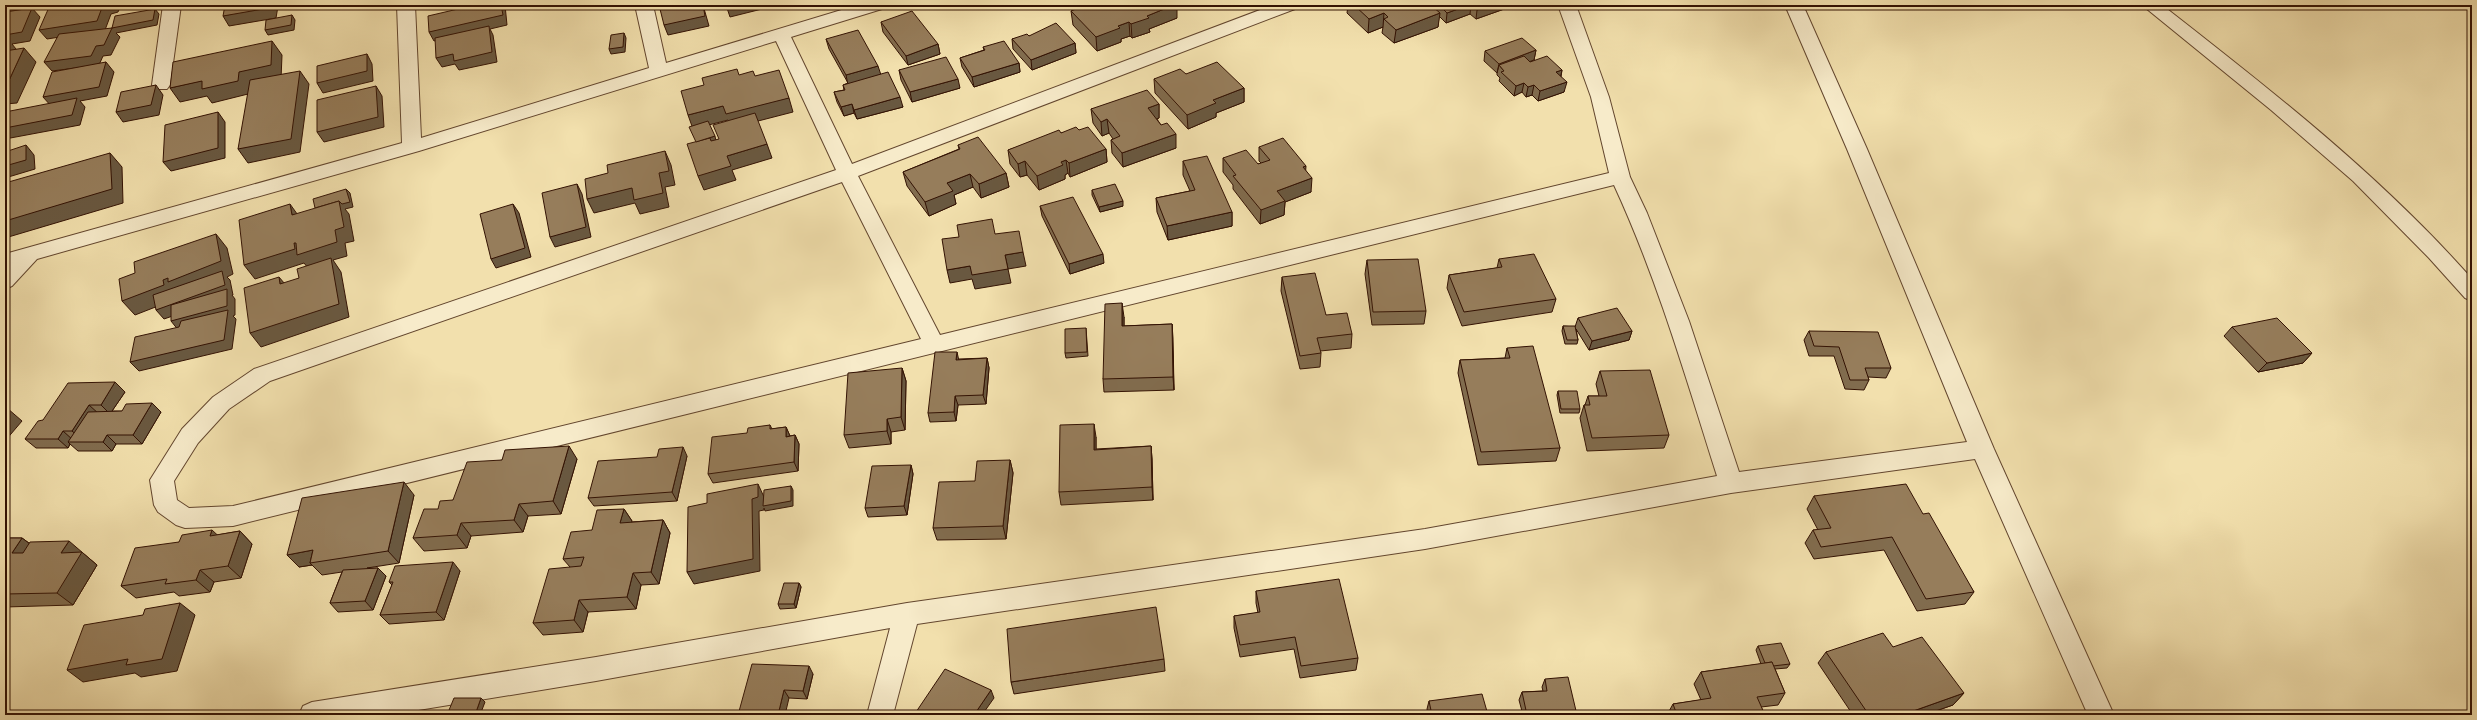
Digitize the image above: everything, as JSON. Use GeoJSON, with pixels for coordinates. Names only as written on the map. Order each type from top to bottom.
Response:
{"type":"FeatureCollection","features":[{"type":"Feature","properties":{"kind":"street"},"geometry":{"type":"LineString","coordinates":[[161,85],[172,5]]}},
{"type":"Feature","properties":{"kind":"street"},"geometry":{"type":"LineString","coordinates":[[406,5],[412,147]]}},
{"type":"Feature","properties":{"kind":"street"},"geometry":{"type":"LineString","coordinates":[[644,5],[659,72]]}},
{"type":"Feature","properties":{"kind":"street"},"geometry":{"type":"LineString","coordinates":[[5,261],[412,147],[876,5]]}},
{"type":"Feature","properties":{"kind":"street"},"geometry":{"type":"LineString","coordinates":[[1289,5],[847,173],[262,375],[221,403],[190,436],[162,480],[166,505],[185,518],[233,516],[1620,177]]}},
{"type":"Feature","properties":{"kind":"street"},"geometry":{"type":"LineString","coordinates":[[1567,5],[1600,97],[1620,177],[1637,213],[1678,321],[1731,483]]}},
{"type":"Feature","properties":{"kind":"street"},"geometry":{"type":"LineString","coordinates":[[1794,5],[1857,148],[1982,449],[2101,715]]}},
{"type":"Feature","properties":{"kind":"street"},"geometry":{"type":"LineString","coordinates":[[2151,5],[2341,159],[2408,221],[2472,293]]}},
{"type":"Feature","properties":{"kind":"street"},"geometry":{"type":"LineString","coordinates":[[781,34],[847,173],[934,344]]}},
{"type":"Feature","properties":{"kind":"street"},"geometry":{"type":"LineString","coordinates":[[5,280],[30,254]]}},
{"type":"Feature","properties":{"kind":"street"},"geometry":{"type":"LineString","coordinates":[[312,715],[596,669],[907,614],[1425,540],[1731,483],[1982,449]]}},
{"type":"Feature","properties":{"kind":"street"},"geometry":{"type":"LineString","coordinates":[[880,715],[907,614]]}},
{"type":"Feature","properties":{"kind":"building"},"geometry":{"type":"Polygon","coordinates":[[[50,5],[103,5],[97,21],[39,30],[50,5]]]}},
{"type":"Feature","properties":{"kind":"building"},"geometry":{"type":"Polygon","coordinates":[[[225,5],[270,5],[269,8],[223,16],[225,5]]]}},
{"type":"Feature","properties":{"kind":"building"},"geometry":{"type":"Polygon","coordinates":[[[458,5],[501,5],[503,15],[429,32],[428,16],[458,9],[458,5]]]}},
{"type":"Feature","properties":{"kind":"building"},"geometry":{"type":"Polygon","coordinates":[[[659,5],[703,5],[705,16],[664,25],[659,5]]]}},
{"type":"Feature","properties":{"kind":"building"},"geometry":{"type":"Polygon","coordinates":[[[726,5],[737,5],[727,8],[726,5]]]}},
{"type":"Feature","properties":{"kind":"building"},"geometry":{"type":"Polygon","coordinates":[[[1086,5],[1174,5],[1147,16],[1149,18],[1131,24],[1129,22],[1118,26],[1120,28],[1096,37],[1071,11],[1086,5]]]}},
{"type":"Feature","properties":{"kind":"building"},"geometry":{"type":"Polygon","coordinates":[[[1354,5],[1424,5],[1428,9],[1433,7],[1440,13],[1396,30],[1384,19],[1388,17],[1384,13],[1369,19],[1354,5]]]}},
{"type":"Feature","properties":{"kind":"building"},"geometry":{"type":"Polygon","coordinates":[[[1439,5],[1469,5],[1447,13],[1439,5]]]}},
{"type":"Feature","properties":{"kind":"building"},"geometry":{"type":"Polygon","coordinates":[[[1472,5],[1490,5],[1477,10],[1472,5]]]}},
{"type":"Feature","properties":{"kind":"building"},"geometry":{"type":"Polygon","coordinates":[[[32,8],[22,32],[5,35],[5,12],[32,8]]]}},
{"type":"Feature","properties":{"kind":"building"},"geometry":{"type":"Polygon","coordinates":[[[155,9],[153,20],[112,28],[115,16],[155,9]]]}},
{"type":"Feature","properties":{"kind":"building"},"geometry":{"type":"Polygon","coordinates":[[[912,11],[938,44],[906,56],[881,22],[912,11]]]}},
{"type":"Feature","properties":{"kind":"building"},"geometry":{"type":"Polygon","coordinates":[[[292,15],[291,25],[265,30],[266,20],[292,15]]]}},
{"type":"Feature","properties":{"kind":"building"},"geometry":{"type":"Polygon","coordinates":[[[1056,23],[1075,43],[1031,60],[1012,39],[1027,34],[1029,36],[1056,23]]]}},
{"type":"Feature","properties":{"kind":"building"},"geometry":{"type":"Polygon","coordinates":[[[489,26],[492,52],[454,61],[453,54],[436,58],[435,38],[489,26]]]}},
{"type":"Feature","properties":{"kind":"building"},"geometry":{"type":"Polygon","coordinates":[[[112,28],[104,45],[96,46],[91,56],[44,62],[59,34],[112,28]]]}},
{"type":"Feature","properties":{"kind":"building"},"geometry":{"type":"Polygon","coordinates":[[[858,30],[878,66],[846,75],[826,39],[858,30]]]}},
{"type":"Feature","properties":{"kind":"building"},"geometry":{"type":"Polygon","coordinates":[[[624,33],[623,47],[609,49],[611,35],[624,33]]]}},
{"type":"Feature","properties":{"kind":"building"},"geometry":{"type":"Polygon","coordinates":[[[1522,38],[1536,50],[1499,64],[1485,51],[1522,38]]]}},
{"type":"Feature","properties":{"kind":"building"},"geometry":{"type":"Polygon","coordinates":[[[5,40],[8,40],[5,47],[5,40]]]}},
{"type":"Feature","properties":{"kind":"building"},"geometry":{"type":"Polygon","coordinates":[[[272,41],[271,65],[239,72],[238,81],[202,89],[202,81],[170,88],[173,62],[272,41]]]}},
{"type":"Feature","properties":{"kind":"building"},"geometry":{"type":"Polygon","coordinates":[[[1004,41],[1019,63],[972,77],[960,58],[985,50],[983,47],[1004,41]]]}},
{"type":"Feature","properties":{"kind":"building"},"geometry":{"type":"Polygon","coordinates":[[[24,48],[5,89],[5,51],[24,48]]]}},
{"type":"Feature","properties":{"kind":"building"},"geometry":{"type":"Polygon","coordinates":[[[367,54],[367,71],[317,83],[317,66],[367,54]]]}},
{"type":"Feature","properties":{"kind":"building"},"geometry":{"type":"Polygon","coordinates":[[[1524,56],[1530,62],[1547,56],[1562,70],[1556,72],[1567,82],[1540,91],[1534,85],[1528,87],[1524,83],[1516,86],[1501,72],[1504,71],[1499,65],[1524,56]]]}},
{"type":"Feature","properties":{"kind":"building"},"geometry":{"type":"Polygon","coordinates":[[[946,57],[958,79],[910,92],[899,70],[946,57]]]}},
{"type":"Feature","properties":{"kind":"building"},"geometry":{"type":"Polygon","coordinates":[[[106,62],[99,87],[43,97],[52,72],[106,62]]]}},
{"type":"Feature","properties":{"kind":"building"},"geometry":{"type":"Polygon","coordinates":[[[1217,62],[1244,88],[1213,100],[1216,103],[1187,115],[1154,79],[1180,69],[1186,74],[1217,62]]]}},
{"type":"Feature","properties":{"kind":"building"},"geometry":{"type":"Polygon","coordinates":[[[737,69],[739,75],[753,71],[755,76],[779,70],[789,98],[726,114],[723,106],[688,115],[681,91],[704,85],[702,78],[737,69]]]}},
{"type":"Feature","properties":{"kind":"building"},"geometry":{"type":"Polygon","coordinates":[[[300,71],[291,139],[238,149],[250,80],[300,71]]]}},
{"type":"Feature","properties":{"kind":"building"},"geometry":{"type":"Polygon","coordinates":[[[888,72],[900,97],[854,110],[852,104],[841,107],[834,92],[845,90],[843,85],[888,72]]]}},
{"type":"Feature","properties":{"kind":"building"},"geometry":{"type":"Polygon","coordinates":[[[156,85],[151,105],[116,112],[121,92],[156,85]]]}},
{"type":"Feature","properties":{"kind":"building"},"geometry":{"type":"Polygon","coordinates":[[[376,86],[378,117],[317,132],[317,100],[376,86]]]}},
{"type":"Feature","properties":{"kind":"building"},"geometry":{"type":"Polygon","coordinates":[[[1147,90],[1159,104],[1148,108],[1161,125],[1167,123],[1176,134],[1122,153],[1111,140],[1120,136],[1107,119],[1101,122],[1091,109],[1147,90]]]}},
{"type":"Feature","properties":{"kind":"building"},"geometry":{"type":"Polygon","coordinates":[[[77,98],[72,115],[5,128],[5,112],[77,98]]]}},
{"type":"Feature","properties":{"kind":"building"},"geometry":{"type":"Polygon","coordinates":[[[218,112],[218,148],[163,162],[165,125],[218,112]]]}},
{"type":"Feature","properties":{"kind":"building"},"geometry":{"type":"Polygon","coordinates":[[[755,113],[767,144],[727,156],[731,166],[698,176],[687,144],[710,138],[711,141],[719,139],[713,125],[755,113]]]}},
{"type":"Feature","properties":{"kind":"building"},"geometry":{"type":"Polygon","coordinates":[[[708,121],[715,136],[696,142],[689,127],[708,121]]]}},
{"type":"Feature","properties":{"kind":"building"},"geometry":{"type":"Polygon","coordinates":[[[1076,127],[1079,130],[1088,127],[1106,149],[1069,163],[1066,160],[1061,162],[1063,165],[1037,176],[1025,161],[1018,164],[1008,150],[1059,130],[1061,133],[1076,127]]]}},
{"type":"Feature","properties":{"kind":"building"},"geometry":{"type":"Polygon","coordinates":[[[978,137],[1006,173],[979,184],[970,174],[947,183],[953,191],[925,202],[903,172],[960,149],[958,145],[978,137]]]}},
{"type":"Feature","properties":{"kind":"building"},"geometry":{"type":"Polygon","coordinates":[[[1283,138],[1306,166],[1303,167],[1312,178],[1277,191],[1285,201],[1261,210],[1233,176],[1236,175],[1223,158],[1246,150],[1258,164],[1270,160],[1259,147],[1283,138]]]}},
{"type":"Feature","properties":{"kind":"building"},"geometry":{"type":"Polygon","coordinates":[[[26,145],[26,160],[5,166],[5,152],[26,145]]]}},
{"type":"Feature","properties":{"kind":"building"},"geometry":{"type":"Polygon","coordinates":[[[665,151],[669,171],[659,173],[663,193],[634,200],[632,188],[587,199],[585,179],[608,173],[607,165],[665,151]]]}},
{"type":"Feature","properties":{"kind":"building"},"geometry":{"type":"Polygon","coordinates":[[[110,153],[112,189],[5,221],[5,183],[110,153]]]}},
{"type":"Feature","properties":{"kind":"building"},"geometry":{"type":"Polygon","coordinates":[[[1207,156],[1232,212],[1167,226],[1156,198],[1195,190],[1183,161],[1207,156]]]}},
{"type":"Feature","properties":{"kind":"building"},"geometry":{"type":"Polygon","coordinates":[[[577,184],[586,227],[550,237],[542,193],[577,184]]]}},
{"type":"Feature","properties":{"kind":"building"},"geometry":{"type":"Polygon","coordinates":[[[1115,184],[1123,201],[1099,207],[1092,190],[1115,184]]]}},
{"type":"Feature","properties":{"kind":"building"},"geometry":{"type":"Polygon","coordinates":[[[346,189],[350,202],[342,204],[339,201],[315,208],[313,199],[346,189]]]}},
{"type":"Feature","properties":{"kind":"building"},"geometry":{"type":"Polygon","coordinates":[[[1073,197],[1103,254],[1069,264],[1040,206],[1073,197]]]}},
{"type":"Feature","properties":{"kind":"building"},"geometry":{"type":"Polygon","coordinates":[[[339,201],[344,227],[335,230],[337,242],[297,255],[296,243],[294,243],[295,249],[244,265],[239,220],[290,204],[292,215],[339,201]]]}},
{"type":"Feature","properties":{"kind":"building"},"geometry":{"type":"Polygon","coordinates":[[[513,204],[525,248],[491,259],[480,214],[513,204]]]}},
{"type":"Feature","properties":{"kind":"building"},"geometry":{"type":"Polygon","coordinates":[[[992,219],[995,234],[1019,231],[1023,252],[1005,255],[1008,269],[972,275],[970,266],[947,270],[942,239],[959,237],[957,225],[992,219]]]}},
{"type":"Feature","properties":{"kind":"building"},"geometry":{"type":"Polygon","coordinates":[[[216,234],[221,261],[168,282],[168,278],[163,280],[164,285],[122,301],[119,279],[135,273],[134,262],[216,234]]]}},
{"type":"Feature","properties":{"kind":"building"},"geometry":{"type":"Polygon","coordinates":[[[1534,254],[1556,299],[1464,312],[1449,275],[1502,267],[1499,259],[1534,254]]]}},
{"type":"Feature","properties":{"kind":"building"},"geometry":{"type":"Polygon","coordinates":[[[331,258],[339,304],[250,333],[244,288],[279,277],[280,284],[299,278],[297,269],[331,258]]]}},
{"type":"Feature","properties":{"kind":"building"},"geometry":{"type":"Polygon","coordinates":[[[1418,259],[1426,311],[1373,312],[1367,260],[1418,259]]]}},
{"type":"Feature","properties":{"kind":"building"},"geometry":{"type":"Polygon","coordinates":[[[222,271],[225,285],[156,310],[153,295],[222,271]]]}},
{"type":"Feature","properties":{"kind":"building"},"geometry":{"type":"Polygon","coordinates":[[[1315,273],[1326,315],[1347,313],[1352,334],[1317,338],[1321,353],[1300,356],[1282,277],[1315,273]]]}},
{"type":"Feature","properties":{"kind":"building"},"geometry":{"type":"Polygon","coordinates":[[[227,289],[227,306],[171,321],[171,305],[227,289]]]}},
{"type":"Feature","properties":{"kind":"building"},"geometry":{"type":"Polygon","coordinates":[[[1122,303],[1122,326],[1172,324],[1173,377],[1103,379],[1105,304],[1122,303]]]}},
{"type":"Feature","properties":{"kind":"building"},"geometry":{"type":"Polygon","coordinates":[[[1617,308],[1632,331],[1592,341],[1578,318],[1617,308]]]}},
{"type":"Feature","properties":{"kind":"building"},"geometry":{"type":"Polygon","coordinates":[[[228,310],[224,340],[130,362],[135,337],[179,327],[181,321],[228,310]]]}},
{"type":"Feature","properties":{"kind":"building"},"geometry":{"type":"Polygon","coordinates":[[[2277,318],[2312,353],[2267,363],[2232,327],[2277,318]]]}},
{"type":"Feature","properties":{"kind":"building"},"geometry":{"type":"Polygon","coordinates":[[[1563,326],[1575,326],[1578,340],[1567,340],[1563,326]]]}},
{"type":"Feature","properties":{"kind":"building"},"geometry":{"type":"Polygon","coordinates":[[[1086,328],[1087,352],[1065,353],[1065,329],[1086,328]]]}},
{"type":"Feature","properties":{"kind":"building"},"geometry":{"type":"Polygon","coordinates":[[[1809,331],[1878,332],[1891,368],[1865,368],[1869,380],[1850,380],[1839,347],[1814,346],[1809,331]]]}},
{"type":"Feature","properties":{"kind":"building"},"geometry":{"type":"Polygon","coordinates":[[[1533,346],[1560,448],[1481,452],[1460,360],[1510,358],[1507,348],[1533,346]]]}},
{"type":"Feature","properties":{"kind":"building"},"geometry":{"type":"Polygon","coordinates":[[[935,352],[957,352],[956,360],[987,358],[983,395],[955,396],[954,412],[928,413],[935,352]]]}},
{"type":"Feature","properties":{"kind":"building"},"geometry":{"type":"Polygon","coordinates":[[[902,368],[901,417],[887,419],[887,431],[844,435],[848,373],[902,368]]]}},
{"type":"Feature","properties":{"kind":"building"},"geometry":{"type":"Polygon","coordinates":[[[1650,370],[1669,435],[1592,438],[1584,405],[1590,405],[1588,396],[1607,396],[1600,371],[1650,370]]]}},
{"type":"Feature","properties":{"kind":"building"},"geometry":{"type":"Polygon","coordinates":[[[115,382],[101,405],[89,405],[72,431],[63,431],[58,439],[25,439],[38,421],[43,420],[68,383],[115,382]]]}},
{"type":"Feature","properties":{"kind":"building"},"geometry":{"type":"Polygon","coordinates":[[[1558,391],[1577,391],[1580,409],[1561,409],[1558,391]]]}},
{"type":"Feature","properties":{"kind":"building"},"geometry":{"type":"Polygon","coordinates":[[[152,403],[133,435],[107,435],[103,442],[68,442],[88,412],[122,411],[126,404],[152,403]]]}},
{"type":"Feature","properties":{"kind":"building"},"geometry":{"type":"Polygon","coordinates":[[[1094,424],[1094,450],[1151,446],[1152,487],[1059,492],[1060,425],[1094,424]]]}},
{"type":"Feature","properties":{"kind":"building"},"geometry":{"type":"Polygon","coordinates":[[[770,425],[770,429],[786,427],[786,437],[795,435],[794,462],[708,474],[712,437],[747,433],[748,428],[770,425]]]}},
{"type":"Feature","properties":{"kind":"building"},"geometry":{"type":"Polygon","coordinates":[[[569,446],[553,501],[519,504],[514,520],[461,523],[457,535],[413,538],[424,509],[438,509],[440,501],[453,500],[467,462],[502,460],[505,450],[569,446]]]}},
{"type":"Feature","properties":{"kind":"building"},"geometry":{"type":"Polygon","coordinates":[[[683,447],[672,492],[588,498],[598,461],[657,457],[659,449],[683,447]]]}},
{"type":"Feature","properties":{"kind":"building"},"geometry":{"type":"Polygon","coordinates":[[[1010,460],[1003,526],[933,528],[939,482],[975,481],[977,461],[1010,460]]]}},
{"type":"Feature","properties":{"kind":"building"},"geometry":{"type":"Polygon","coordinates":[[[911,465],[904,506],[865,508],[872,466],[911,465]]]}},
{"type":"Feature","properties":{"kind":"building"},"geometry":{"type":"Polygon","coordinates":[[[404,482],[388,551],[310,563],[313,550],[287,555],[302,498],[404,482]]]}},
{"type":"Feature","properties":{"kind":"building"},"geometry":{"type":"Polygon","coordinates":[[[758,484],[758,497],[752,499],[753,559],[687,572],[688,507],[707,503],[707,494],[758,484]]]}},
{"type":"Feature","properties":{"kind":"building"},"geometry":{"type":"Polygon","coordinates":[[[1906,484],[1923,514],[1929,513],[1974,592],[1926,599],[1892,537],[1821,547],[1813,530],[1831,528],[1814,496],[1906,484]]]}},
{"type":"Feature","properties":{"kind":"building"},"geometry":{"type":"Polygon","coordinates":[[[791,486],[791,501],[763,506],[764,490],[791,486]]]}},
{"type":"Feature","properties":{"kind":"building"},"geometry":{"type":"Polygon","coordinates":[[[624,509],[620,523],[663,520],[651,572],[633,573],[627,597],[579,600],[574,620],[533,623],[549,569],[581,566],[584,557],[563,559],[571,532],[592,530],[597,510],[624,509]]]}},
{"type":"Feature","properties":{"kind":"building"},"geometry":{"type":"Polygon","coordinates":[[[212,530],[210,536],[240,531],[228,566],[200,570],[196,580],[165,584],[167,579],[121,586],[135,548],[179,542],[182,535],[212,530]]]}},
{"type":"Feature","properties":{"kind":"building"},"geometry":{"type":"Polygon","coordinates":[[[5,538],[22,538],[12,553],[23,553],[30,542],[69,541],[61,553],[82,552],[57,593],[5,594],[5,538]]]}},
{"type":"Feature","properties":{"kind":"building"},"geometry":{"type":"Polygon","coordinates":[[[453,562],[436,612],[380,615],[393,582],[389,582],[395,566],[453,562]]]}},
{"type":"Feature","properties":{"kind":"building"},"geometry":{"type":"Polygon","coordinates":[[[378,568],[365,601],[330,603],[343,570],[378,568]]]}},
{"type":"Feature","properties":{"kind":"building"},"geometry":{"type":"Polygon","coordinates":[[[1339,579],[1358,658],[1301,666],[1295,637],[1240,645],[1234,616],[1260,612],[1256,591],[1339,579]]]}},
{"type":"Feature","properties":{"kind":"building"},"geometry":{"type":"Polygon","coordinates":[[[784,583],[799,583],[794,604],[778,604],[784,583]]]}},
{"type":"Feature","properties":{"kind":"building"},"geometry":{"type":"Polygon","coordinates":[[[180,603],[162,659],[126,665],[128,659],[67,670],[84,625],[143,615],[145,609],[180,603]]]}},
{"type":"Feature","properties":{"kind":"building"},"geometry":{"type":"Polygon","coordinates":[[[1156,607],[1164,659],[1011,682],[1007,629],[1156,607]]]}},
{"type":"Feature","properties":{"kind":"building"},"geometry":{"type":"Polygon","coordinates":[[[1883,633],[1893,647],[1922,637],[1964,693],[1902,715],[1869,715],[1826,652],[1883,633]]]}},
{"type":"Feature","properties":{"kind":"building"},"geometry":{"type":"Polygon","coordinates":[[[1781,643],[1790,664],[1773,666],[1772,662],[1765,663],[1758,646],[1781,643]]]}},
{"type":"Feature","properties":{"kind":"building"},"geometry":{"type":"Polygon","coordinates":[[[1772,662],[1785,693],[1757,697],[1765,715],[1677,715],[1673,704],[1711,698],[1701,672],[1772,662]]]}},
{"type":"Feature","properties":{"kind":"building"},"geometry":{"type":"Polygon","coordinates":[[[752,664],[809,666],[803,691],[784,690],[778,715],[738,715],[752,664]]]}},
{"type":"Feature","properties":{"kind":"building"},"geometry":{"type":"Polygon","coordinates":[[[945,669],[991,690],[974,715],[914,715],[945,669]]]}},
{"type":"Feature","properties":{"kind":"building"},"geometry":{"type":"Polygon","coordinates":[[[1568,677],[1577,715],[1527,715],[1522,692],[1547,691],[1545,679],[1568,677]]]}},
{"type":"Feature","properties":{"kind":"building"},"geometry":{"type":"Polygon","coordinates":[[[1482,694],[1488,715],[1432,715],[1429,701],[1482,694]]]}},
{"type":"Feature","properties":{"kind":"building"},"geometry":{"type":"Polygon","coordinates":[[[454,698],[481,698],[475,715],[447,715],[454,698]]]}}]}
